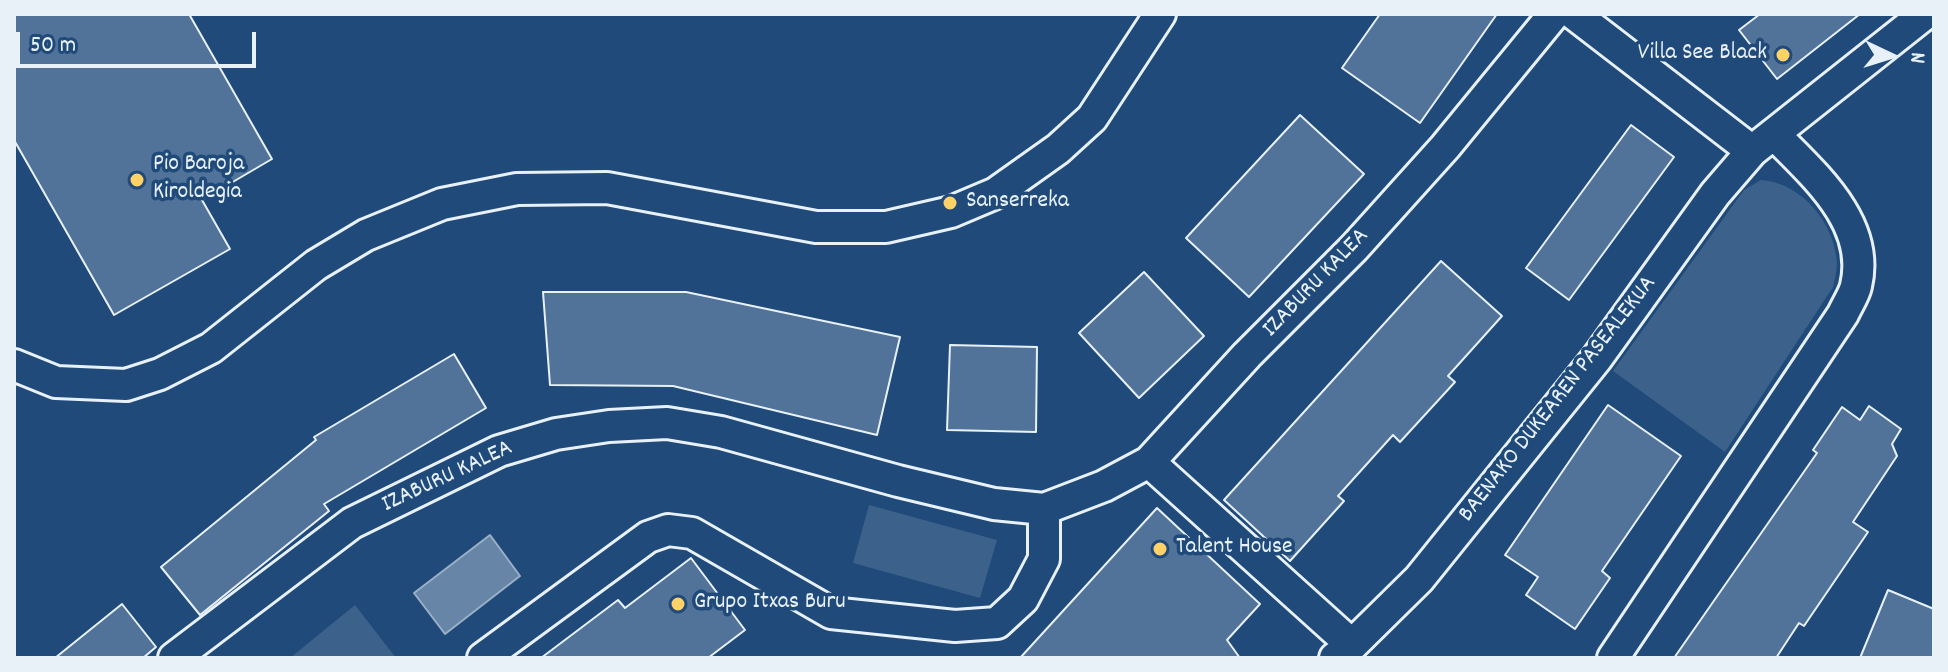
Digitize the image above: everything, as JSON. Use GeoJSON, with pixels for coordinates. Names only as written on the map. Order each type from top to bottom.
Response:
{"type":"FeatureCollection","features":[{"type":"Feature","properties":{"kind":"street"},"geometry":{"type":"LineString","coordinates":[[14,365],[56,382],[126,385],[160,374],[211,348],[316,265],[366,235],[442,204],[517,189],[607,188],[816,227],[886,227],[951,212],[996,193],[1058,149],[1092,118],[1160,14]]}},
{"type":"Feature","properties":{"kind":"street","name":"IZABURU KALEA"},"geometry":{"type":"LineString","coordinates":[[174,658],[352,523],[499,451],[556,434],[609,426],[667,423],[721,432],[994,504],[1044,509],[1104,486],[1149,462],[1445,147],[1554,14]]}},
{"type":"Feature","properties":{"kind":"street"},"geometry":{"type":"LineString","coordinates":[[1574,14],[1763,143],[1831,195],[1849,223],[1858,262],[1856,288],[1843,314],[1613,658]]}},
{"type":"Feature","properties":{"kind":"street","name":"BAENAKO DUKEAREN PASEALEKUA"},"geometry":{"type":"LineString","coordinates":[[1343,652],[1419,579],[1504,475],[1597,358],[1715,194],[1763,143],[1925,14]]}},
{"type":"Feature","properties":{"kind":"street"},"geometry":{"type":"LineString","coordinates":[[1149,462],[1343,652]]}},
{"type":"Feature","properties":{"kind":"street"},"geometry":{"type":"LineString","coordinates":[[483,658],[648,537],[668,530],[692,533],[831,613],[955,626],[997,623],[1023,599],[1044,559],[1044,509]]}},
{"type":"Feature","properties":{"kind":"shaded area"},"geometry":{"type":"Polygon","coordinates":[[[1761,180],[1790,189],[1813,208],[1830,233],[1835,247],[1836,271],[1833,287],[1725,452],[1613,371],[1744,190],[1761,180]]]}},
{"type":"Feature","properties":{"kind":"shaded area"},"geometry":{"type":"Polygon","coordinates":[[[869,505],[997,540],[980,598],[853,563],[869,505]]]}},
{"type":"Feature","properties":{"kind":"shaded area"},"geometry":{"type":"Polygon","coordinates":[[[490,535],[520,576],[445,634],[414,593],[490,535]]]}},
{"type":"Feature","properties":{"kind":"shaded area"},"geometry":{"type":"Polygon","coordinates":[[[355,605],[396,658],[290,658],[355,605]]]}},
{"type":"Feature","properties":{"kind":"building","name":"Pio Baroja Kiroldegia"},"geometry":{"type":"Polygon","coordinates":[[[14,14],[189,14],[272,159],[202,200],[230,249],[114,315],[14,140],[14,14]]]}},
{"type":"Feature","properties":{"kind":"building"},"geometry":{"type":"Polygon","coordinates":[[[1380,14],[1497,14],[1420,123],[1342,68],[1380,14]]]}},
{"type":"Feature","properties":{"kind":"building","name":"Villa See Black"},"geometry":{"type":"Polygon","coordinates":[[[1760,14],[1860,14],[1777,79],[1739,30],[1760,14]]]}},
{"type":"Feature","properties":{"kind":"building"},"geometry":{"type":"Polygon","coordinates":[[[1300,115],[1364,174],[1249,297],[1186,238],[1300,115]]]}},
{"type":"Feature","properties":{"kind":"building"},"geometry":{"type":"Polygon","coordinates":[[[1631,125],[1674,157],[1569,300],[1526,268],[1631,125]]]}},
{"type":"Feature","properties":{"kind":"building"},"geometry":{"type":"Polygon","coordinates":[[[1441,261],[1502,316],[1448,376],[1455,382],[1400,442],[1393,435],[1338,496],[1344,501],[1290,561],[1224,500],[1441,261]]]}},
{"type":"Feature","properties":{"kind":"building"},"geometry":{"type":"Polygon","coordinates":[[[1144,272],[1204,336],[1139,398],[1079,333],[1144,272]]]}},
{"type":"Feature","properties":{"kind":"building"},"geometry":{"type":"Polygon","coordinates":[[[543,292],[686,292],[900,337],[877,435],[673,386],[550,385],[543,292]]]}},
{"type":"Feature","properties":{"kind":"building"},"geometry":{"type":"Polygon","coordinates":[[[950,345],[1037,347],[1036,432],[947,430],[950,345]]]}},
{"type":"Feature","properties":{"kind":"building"},"geometry":{"type":"Polygon","coordinates":[[[454,354],[486,408],[324,504],[329,511],[200,615],[161,567],[316,440],[314,437],[454,354]]]}},
{"type":"Feature","properties":{"kind":"building"},"geometry":{"type":"Polygon","coordinates":[[[1608,405],[1681,456],[1602,571],[1610,578],[1575,629],[1526,595],[1538,577],[1505,555],[1608,405]]]}},
{"type":"Feature","properties":{"kind":"building"},"geometry":{"type":"Polygon","coordinates":[[[1869,406],[1901,429],[1892,444],[1897,456],[1853,522],[1868,532],[1804,626],[1799,623],[1776,658],[1674,658],[1817,453],[1813,450],[1842,407],[1860,420],[1869,406]]]}},
{"type":"Feature","properties":{"kind":"building","name":"Talent House"},"geometry":{"type":"Polygon","coordinates":[[[1157,508],[1260,604],[1227,640],[1240,658],[1020,658],[1157,508]]]}},
{"type":"Feature","properties":{"kind":"building","name":"Grupo Itxas Buru"},"geometry":{"type":"Polygon","coordinates":[[[691,558],[745,630],[708,658],[541,658],[618,600],[625,608],[691,558]]]}},
{"type":"Feature","properties":{"kind":"building"},"geometry":{"type":"Polygon","coordinates":[[[1888,590],[1934,609],[1934,658],[1860,658],[1888,590]]]}},
{"type":"Feature","properties":{"kind":"building"},"geometry":{"type":"Polygon","coordinates":[[[122,604],[156,647],[143,658],[55,658],[122,604]]]}},
{"type":"Feature","properties":{"kind":"place","name":"Villa See Black"},"geometry":{"type":"Point","coordinates":[1783,55]}},
{"type":"Feature","properties":{"kind":"place","name":"Pio Baroja Kiroldegia"},"geometry":{"type":"Point","coordinates":[137,180]}},
{"type":"Feature","properties":{"kind":"place","name":"Sanserreka"},"geometry":{"type":"Point","coordinates":[950,203]}},
{"type":"Feature","properties":{"kind":"place","name":"Talent House"},"geometry":{"type":"Point","coordinates":[1160,549]}},
{"type":"Feature","properties":{"kind":"place","name":"Grupo Itxas Buru"},"geometry":{"type":"Point","coordinates":[678,604]}}]}
